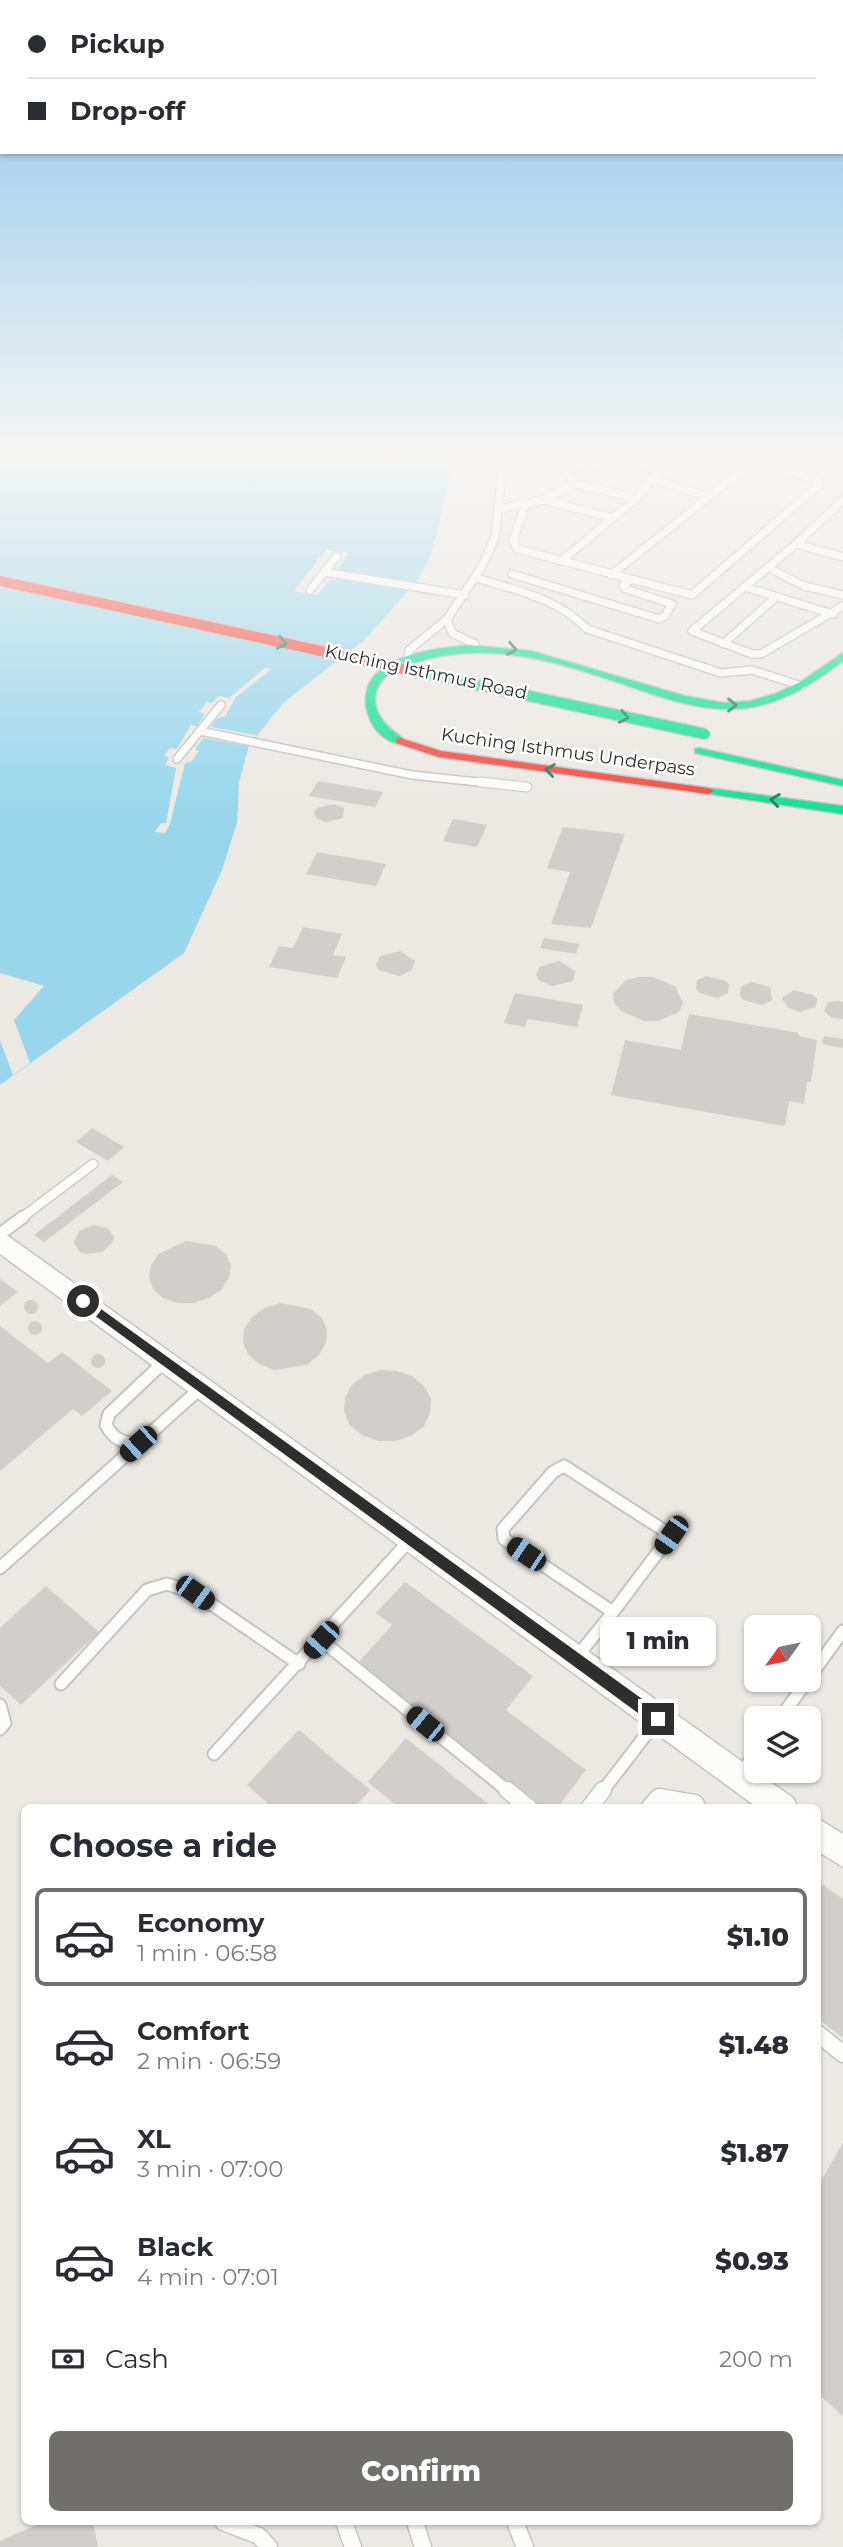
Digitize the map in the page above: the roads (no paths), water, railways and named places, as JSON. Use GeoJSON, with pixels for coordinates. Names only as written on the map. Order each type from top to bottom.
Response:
{"type":"FeatureCollection","features":[{"type":"Feature","properties":{"kind":"main road","name":"Kuching Isthmus Road"},"geometry":{"type":"LineString","coordinates":[[0,581],[711,736]]}},
{"type":"Feature","properties":{"kind":"main road","name":"Kuching Isthmus Road"},"geometry":{"type":"LineString","coordinates":[[0,597],[309,666]]}},
{"type":"Feature","properties":{"kind":"main road","name":"Kuching Isthmus Underpass"},"geometry":{"type":"LineString","coordinates":[[843,656],[786,697],[760,704],[709,705],[515,648],[476,645],[434,650],[382,672],[370,689],[369,702],[375,720],[390,735],[416,749],[843,810]]}},
{"type":"Feature","properties":{"kind":"main road","name":"Kuching Isthmus Road"},"geometry":{"type":"LineString","coordinates":[[363,677],[390,683]]}},
{"type":"Feature","properties":{"kind":"main road"},"geometry":{"type":"LineString","coordinates":[[692,750],[843,783]]}},
{"type":"Feature","properties":{"kind":"street"},"geometry":{"type":"LineString","coordinates":[[0,1242],[777,1804]]}},
{"type":"Feature","properties":{"kind":"street"},"geometry":{"type":"LineString","coordinates":[[821,1836],[843,1852]]}},
{"type":"Feature","properties":{"kind":"lane"},"geometry":{"type":"LineString","coordinates":[[310,590],[324,572],[465,595]]}},
{"type":"Feature","properties":{"kind":"lane"},"geometry":{"type":"LineString","coordinates":[[408,659],[409,650],[447,619],[479,572]]}},
{"type":"Feature","properties":{"kind":"lane"},"geometry":{"type":"LineString","coordinates":[[600,572],[686,595],[697,593],[721,572]]}},
{"type":"Feature","properties":{"kind":"lane"},"geometry":{"type":"LineString","coordinates":[[611,575],[615,572]]}},
{"type":"Feature","properties":{"kind":"lane"},"geometry":{"type":"LineString","coordinates":[[764,572],[693,629],[695,634],[761,654],[843,606]]}},
{"type":"Feature","properties":{"kind":"lane"},"geometry":{"type":"LineString","coordinates":[[772,572],[801,585],[843,596]]}},
{"type":"Feature","properties":{"kind":"lane"},"geometry":{"type":"LineString","coordinates":[[512,574],[659,619],[665,616],[673,604],[626,589],[623,586],[630,580]]}},
{"type":"Feature","properties":{"kind":"lane"},"geometry":{"type":"LineString","coordinates":[[476,578],[559,607],[581,621],[587,629],[599,633],[721,673],[752,670],[802,686]]}},
{"type":"Feature","properties":{"kind":"lane"},"geometry":{"type":"LineString","coordinates":[[745,587],[833,614]]}},
{"type":"Feature","properties":{"kind":"lane"},"geometry":{"type":"LineString","coordinates":[[723,644],[776,597]]}},
{"type":"Feature","properties":{"kind":"lane"},"geometry":{"type":"LineString","coordinates":[[447,619],[451,632],[459,640],[476,645]]}},
{"type":"Feature","properties":{"kind":"lane"},"geometry":{"type":"LineString","coordinates":[[177,759],[221,705]]}},
{"type":"Feature","properties":{"kind":"lane"},"geometry":{"type":"LineString","coordinates":[[200,731],[412,775],[527,787],[514,765]]}},
{"type":"Feature","properties":{"kind":"lane"},"geometry":{"type":"LineString","coordinates":[[0,1234],[93,1164]]}},
{"type":"Feature","properties":{"kind":"lane"},"geometry":{"type":"LineString","coordinates":[[138,1444],[112,1437],[106,1425],[109,1414],[166,1360]]}},
{"type":"Feature","properties":{"kind":"lane"},"geometry":{"type":"LineString","coordinates":[[0,1568],[202,1387]]}},
{"type":"Feature","properties":{"kind":"lane"},"geometry":{"type":"LineString","coordinates":[[576,1658],[613,1612],[671,1535],[564,1466],[553,1472],[503,1529],[505,1539],[613,1612]]}},
{"type":"Feature","properties":{"kind":"lane"},"geometry":{"type":"LineString","coordinates":[[214,1754],[411,1539]]}},
{"type":"Feature","properties":{"kind":"lane"},"geometry":{"type":"LineString","coordinates":[[61,1684],[147,1590],[167,1584],[195,1593],[299,1664]]}},
{"type":"Feature","properties":{"kind":"lane"},"geometry":{"type":"LineString","coordinates":[[821,1661],[843,1631]]}},
{"type":"Feature","properties":{"kind":"lane"},"geometry":{"type":"LineString","coordinates":[[321,1640],[524,1804]]}},
{"type":"Feature","properties":{"kind":"lane"},"geometry":{"type":"LineString","coordinates":[[0,1705],[5,1723],[0,1729]]}},
{"type":"Feature","properties":{"kind":"lane"},"geometry":{"type":"LineString","coordinates":[[592,1804],[658,1719]]}},
{"type":"Feature","properties":{"kind":"lane"},"geometry":{"type":"LineString","coordinates":[[738,1776],[744,1768]]}},
{"type":"Feature","properties":{"kind":"lane"},"geometry":{"type":"LineString","coordinates":[[653,1804],[659,1797],[696,1804]]}},
{"type":"Feature","properties":{"kind":"lane"},"geometry":{"type":"LineString","coordinates":[[821,2037],[843,2054]]}},
{"type":"Feature","properties":{"kind":"lane"},"geometry":{"type":"LineString","coordinates":[[231,2525],[259,2536],[269,2547]]}},
{"type":"Feature","properties":{"kind":"lane"},"geometry":{"type":"LineString","coordinates":[[345,2525],[352,2547]]}},
{"type":"Feature","properties":{"kind":"lane"},"geometry":{"type":"LineString","coordinates":[[416,2525],[423,2547]]}},
{"type":"Feature","properties":{"kind":"lane"},"geometry":{"type":"LineString","coordinates":[[515,2525],[525,2547]]}},
{"type":"Feature","properties":{"kind":"water"},"geometry":{"type":"Polygon","coordinates":[[[0,572],[422,572],[364,640],[283,703],[249,746],[239,782],[237,823],[222,870],[184,953],[0,1085],[0,572]]]}}]}
